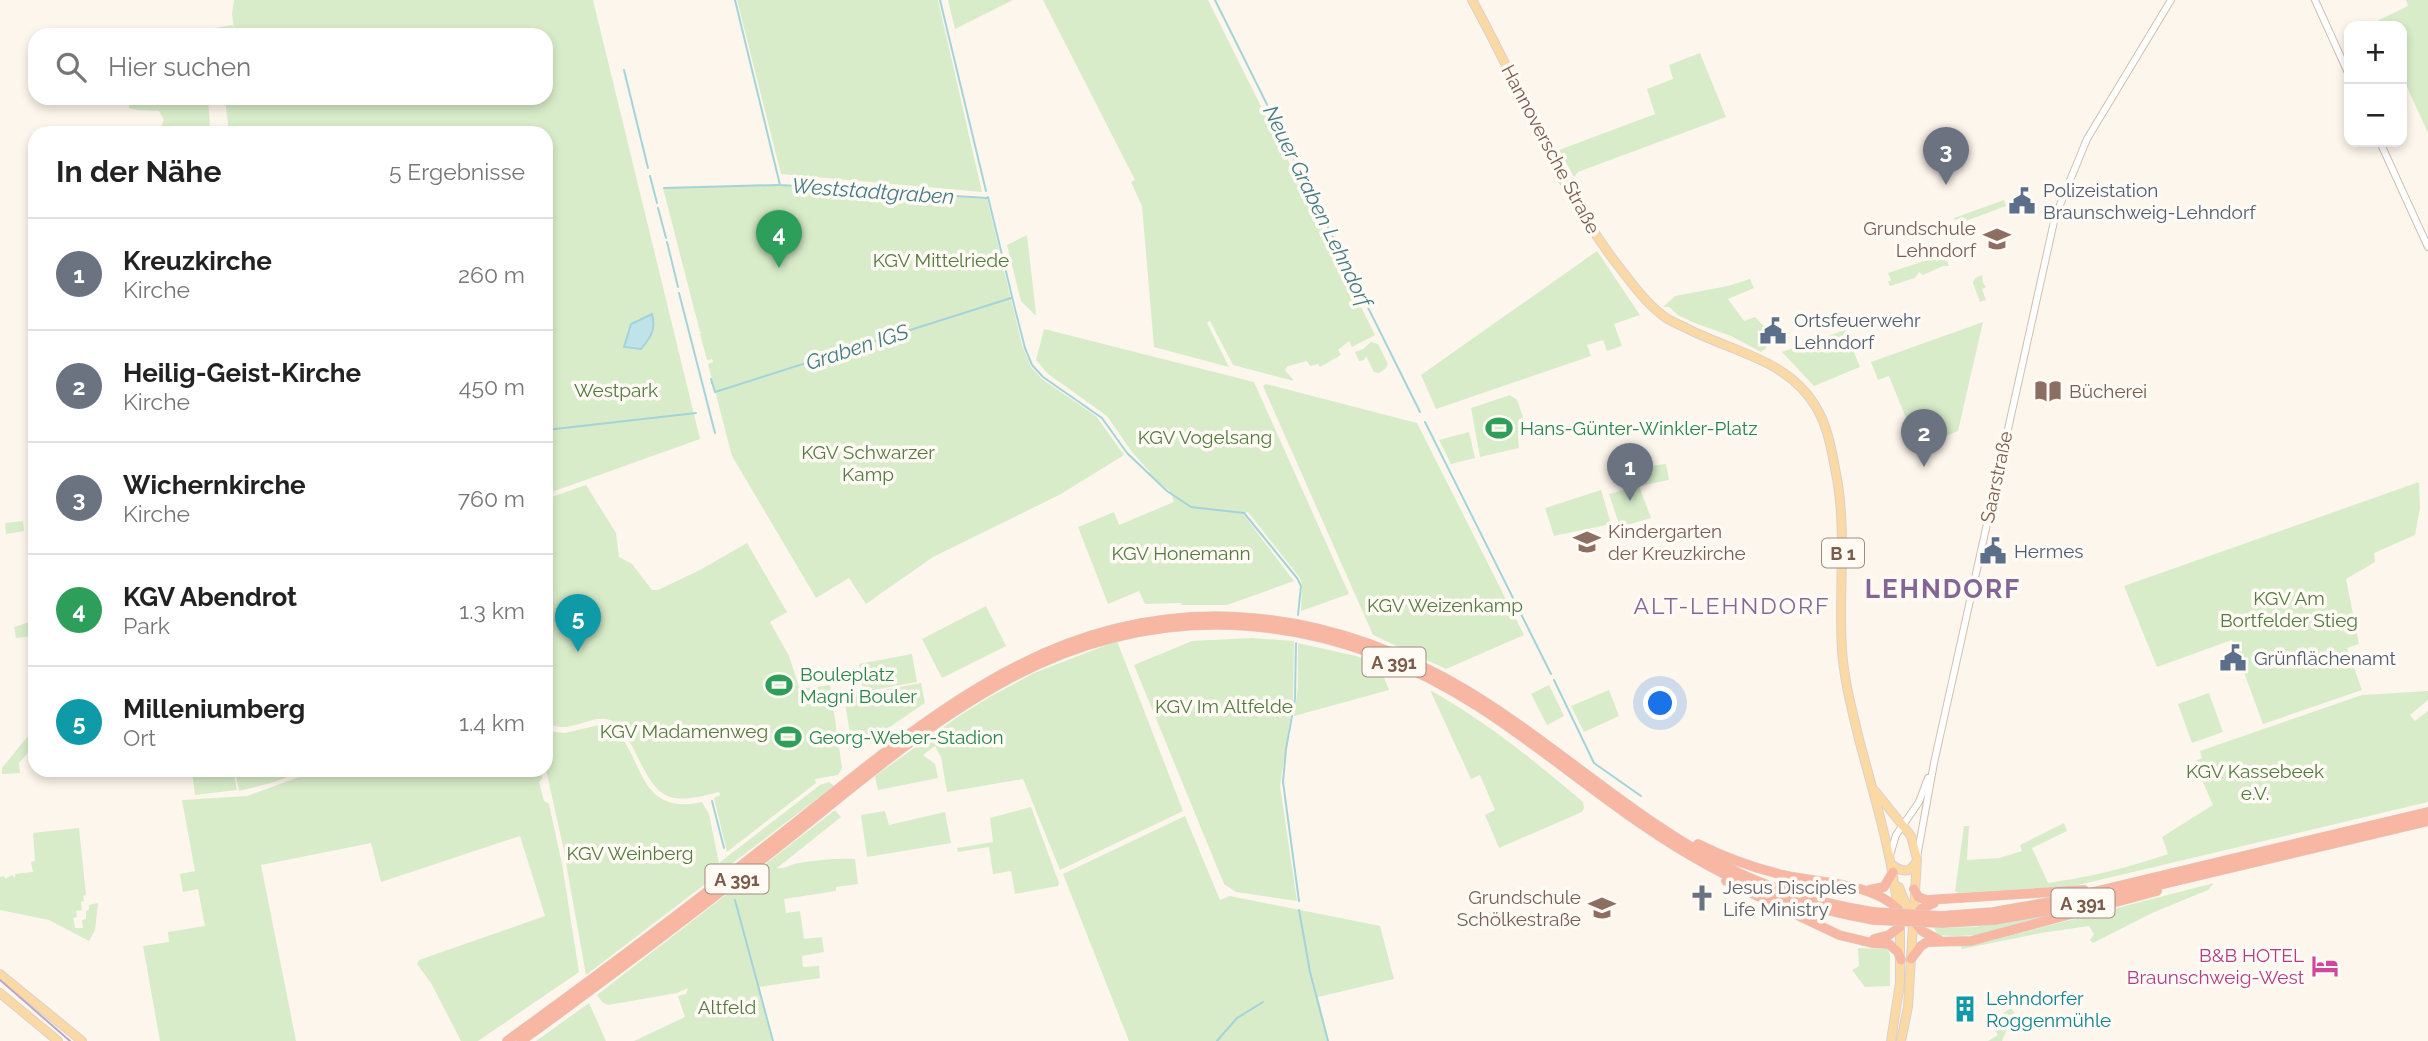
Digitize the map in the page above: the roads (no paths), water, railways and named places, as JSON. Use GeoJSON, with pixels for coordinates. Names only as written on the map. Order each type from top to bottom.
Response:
{"type":"FeatureCollection","features":[{"type":"Feature","properties":{"kind":"highway","name":"A 391"},"geometry":{"type":"LineString","coordinates":[[521,1041],[944,709],[1003,673],[1053,649],[1126,630],[1201,616],[1260,618],[1318,627],[1369,643],[1416,663],[1482,700],[1653,822],[1712,859],[1755,880],[1874,916]]}},
{"type":"Feature","properties":{"kind":"highway","name":"A 391"},"geometry":{"type":"LineString","coordinates":[[1126,630],[1201,624],[1259,626],[1326,638],[1386,658],[1430,678],[1478,707],[1545,752],[1654,832],[1712,868],[1799,904],[1874,916],[1975,922],[2027,915],[2428,824]]}},
{"type":"Feature","properties":{"kind":"highway","name":"A 391"},"geometry":{"type":"LineString","coordinates":[[1942,919],[2025,907],[2428,812]]}},
{"type":"Feature","properties":{"kind":"highway"},"geometry":{"type":"LineString","coordinates":[[1653,822],[1661,823],[1721,855],[1765,871],[1862,890],[1882,897],[1905,920],[1927,935],[1944,942]]}},
{"type":"Feature","properties":{"kind":"highway"},"geometry":{"type":"LineString","coordinates":[[1862,890],[1884,887],[1892,867]]}},
{"type":"Feature","properties":{"kind":"highway"},"geometry":{"type":"LineString","coordinates":[[1712,868],[1722,879],[1767,902],[1839,934],[1858,940],[1889,944],[1904,958],[1923,944],[1971,941],[2198,880],[2222,870]]}},
{"type":"Feature","properties":{"kind":"highway"},"geometry":{"type":"LineString","coordinates":[[1914,891],[1921,900],[2109,888]]}},
{"type":"Feature","properties":{"kind":"highway"},"geometry":{"type":"LineString","coordinates":[[1858,940],[1884,937],[1921,909],[1945,899]]}},
{"type":"Feature","properties":{"kind":"highway","name":"A 391"},"geometry":{"type":"LineString","coordinates":[[507,1041],[580,993]]}},
{"type":"Feature","properties":{"kind":"main road","name":"Hannoversche Straße"},"geometry":{"type":"LineString","coordinates":[[1472,0],[1565,184],[1604,247],[1641,295],[1664,317],[1703,337],[1763,360],[1791,377],[1810,397],[1822,418],[1832,452],[1842,511],[1843,665],[1905,920]]}},
{"type":"Feature","properties":{"kind":"main road","name":"Hannoversche Straße"},"geometry":{"type":"LineString","coordinates":[[1868,772],[1877,794],[1913,841],[1917,860],[1914,891],[1905,920]]}},
{"type":"Feature","properties":{"kind":"main road"},"geometry":{"type":"LineString","coordinates":[[1892,867],[1906,871],[1912,868],[1917,860]]}},
{"type":"Feature","properties":{"kind":"main road"},"geometry":{"type":"LineString","coordinates":[[1891,1041],[1904,958],[1905,920]]}},
{"type":"Feature","properties":{"kind":"main road"},"geometry":{"type":"LineString","coordinates":[[1901,1041],[1908,1007],[1904,958]]}},
{"type":"Feature","properties":{"kind":"main road"},"geometry":{"type":"LineString","coordinates":[[0,974],[82,1041]]}},
{"type":"Feature","properties":{"kind":"main road"},"geometry":{"type":"LineString","coordinates":[[0,993],[58,1041]]}},
{"type":"Feature","properties":{"kind":"street","name":"Saarstraße"},"geometry":{"type":"LineString","coordinates":[[1917,860],[1934,763],[2043,264],[2064,192],[2075,163],[2100,116],[2171,0]]}},
{"type":"Feature","properties":{"kind":"street"},"geometry":{"type":"LineString","coordinates":[[2315,0],[2344,64]]}},
{"type":"Feature","properties":{"kind":"street"},"geometry":{"type":"LineString","coordinates":[[2382,147],[2428,247]]}},
{"type":"Feature","properties":{"kind":"street","name":"Saarstraße"},"geometry":{"type":"LineString","coordinates":[[1892,867],[1894,839],[1916,808],[1934,763]]}},
{"type":"Feature","properties":{"kind":"street","name":"Saarstraße"},"geometry":{"type":"LineString","coordinates":[[1925,789],[1928,800]]}},
{"type":"Feature","properties":{"kind":"water"},"geometry":{"type":"Polygon","coordinates":[[[652,314],[652,333],[648,341],[641,349],[624,347],[631,324],[652,314]]]}},
{"type":"Feature","properties":{"kind":"waterway","name":"Weststadtgraben"},"geometry":{"type":"LineString","coordinates":[[735,0],[780,185],[987,198]]}},
{"type":"Feature","properties":{"kind":"waterway"},"geometry":{"type":"LineString","coordinates":[[940,0],[986,191]]}},
{"type":"Feature","properties":{"kind":"waterway","name":"Neuer Graben Lehndorf"},"geometry":{"type":"LineString","coordinates":[[1215,0],[1420,412]]}},
{"type":"Feature","properties":{"kind":"waterway"},"geometry":{"type":"LineString","coordinates":[[624,70],[648,168]]}},
{"type":"Feature","properties":{"kind":"waterway"},"geometry":{"type":"LineString","coordinates":[[650,176],[657,203]]}},
{"type":"Feature","properties":{"kind":"waterway"},"geometry":{"type":"LineString","coordinates":[[664,188],[778,185]]}},
{"type":"Feature","properties":{"kind":"waterway"},"geometry":{"type":"LineString","coordinates":[[988,197],[1025,348],[1032,365],[1043,377],[1102,418],[1127,453],[1167,491],[1191,507],[1244,513],[1297,578],[1301,586],[1298,615]]}},
{"type":"Feature","properties":{"kind":"waterway"},"geometry":{"type":"LineString","coordinates":[[658,208],[666,238]]}},
{"type":"Feature","properties":{"kind":"waterway"},"geometry":{"type":"LineString","coordinates":[[667,242],[678,287]]}},
{"type":"Feature","properties":{"kind":"waterway"},"geometry":{"type":"LineString","coordinates":[[679,293],[715,433]]}},
{"type":"Feature","properties":{"kind":"waterway","name":"Graben IGS"},"geometry":{"type":"LineString","coordinates":[[711,379],[715,392],[1011,298]]}},
{"type":"Feature","properties":{"kind":"waterway","name":"Graben IGS"},"geometry":{"type":"LineString","coordinates":[[553,429],[696,413]]}},
{"type":"Feature","properties":{"kind":"waterway","name":"Neuer Graben Lehndorf"},"geometry":{"type":"LineString","coordinates":[[1425,422],[1551,674]]}},
{"type":"Feature","properties":{"kind":"waterway"},"geometry":{"type":"LineString","coordinates":[[1296,643],[1295,699],[1283,782],[1299,901]]}},
{"type":"Feature","properties":{"kind":"waterway","name":"Neuer Graben Lehndorf"},"geometry":{"type":"LineString","coordinates":[[1554,680],[1594,763],[1641,796]]}},
{"type":"Feature","properties":{"kind":"waterway"},"geometry":{"type":"LineString","coordinates":[[712,801],[724,848]]}},
{"type":"Feature","properties":{"kind":"waterway"},"geometry":{"type":"LineString","coordinates":[[735,900],[773,1041]]}},
{"type":"Feature","properties":{"kind":"waterway"},"geometry":{"type":"LineString","coordinates":[[1299,910],[1310,972],[1328,1041]]}},
{"type":"Feature","properties":{"kind":"waterway"},"geometry":{"type":"LineString","coordinates":[[1217,1041],[1237,1018],[1263,1002]]}},
{"type":"Feature","properties":{"kind":"tram line"},"geometry":{"type":"LineString","coordinates":[[0,980],[70,1041]]}},
{"type":"Feature","properties":{"kind":"place","name":"Wichernkirche"},"geometry":{"type":"Point","coordinates":[1946,185]}},
{"type":"Feature","properties":{"kind":"place","name":"Polizeistation Braunschweig-Lehndorf"},"geometry":{"type":"Point","coordinates":[2022,201]}},
{"type":"Feature","properties":{"kind":"place","name":"Grundschule Lehndorf"},"geometry":{"type":"Point","coordinates":[1997,239]}},
{"type":"Feature","properties":{"kind":"place","name":"KGV Abendrot"},"geometry":{"type":"Point","coordinates":[779,268]}},
{"type":"Feature","properties":{"kind":"place","name":"Ortsfeuerwehr Lehndorf"},"geometry":{"type":"Point","coordinates":[1773,331]}},
{"type":"Feature","properties":{"kind":"place","name":"Bücherei"},"geometry":{"type":"Point","coordinates":[2048,391]}},
{"type":"Feature","properties":{"kind":"place","name":"Hans-Günter-Winkler-Platz"},"geometry":{"type":"Point","coordinates":[1499,428]}},
{"type":"Feature","properties":{"kind":"place","name":"Heilig-Geist-Kirche"},"geometry":{"type":"Point","coordinates":[1924,467]}},
{"type":"Feature","properties":{"kind":"place","name":"Kreuzkirche"},"geometry":{"type":"Point","coordinates":[1630,501]}},
{"type":"Feature","properties":{"kind":"place","name":"Kindergarten der Kreuzkirche"},"geometry":{"type":"Point","coordinates":[1587,542]}},
{"type":"Feature","properties":{"kind":"place","name":"Hermes"},"geometry":{"type":"Point","coordinates":[1993,551]}},
{"type":"Feature","properties":{"kind":"place","name":"Milleniumberg"},"geometry":{"type":"Point","coordinates":[578,652]}},
{"type":"Feature","properties":{"kind":"place","name":"Grünflächenamt"},"geometry":{"type":"Point","coordinates":[2233,658]}},
{"type":"Feature","properties":{"kind":"place","name":"Bouleplatz Magni Bouler"},"geometry":{"type":"Point","coordinates":[779,685]}},
{"type":"Feature","properties":{"kind":"place","name":"Georg-Weber-Stadion"},"geometry":{"type":"Point","coordinates":[788,737]}},
{"type":"Feature","properties":{"kind":"place","name":"Jesus Disciples Life Ministry"},"geometry":{"type":"Point","coordinates":[1702,898]}},
{"type":"Feature","properties":{"kind":"place","name":"Grundschule Schölkestraße"},"geometry":{"type":"Point","coordinates":[1602,908]}},
{"type":"Feature","properties":{"kind":"place","name":"B&B HOTEL Braunschweig-West"},"geometry":{"type":"Point","coordinates":[2325,966]}},
{"type":"Feature","properties":{"kind":"place","name":"Lehndorfer Roggenmühle"},"geometry":{"type":"Point","coordinates":[1965,1009]}},
{"type":"Feature","properties":{"kind":"district","name":"LEHNDORF"},"geometry":{"type":"Point","coordinates":[1943,589]}},
{"type":"Feature","properties":{"kind":"district","name":"ALT-LEHNDORF"},"geometry":{"type":"Point","coordinates":[1732,605]}},
{"type":"Feature","properties":{"kind":"park label","name":"KGV Mittelriede"},"geometry":{"type":"Point","coordinates":[941,260]}},
{"type":"Feature","properties":{"kind":"park label","name":"Westpark"},"geometry":{"type":"Point","coordinates":[616,390]}},
{"type":"Feature","properties":{"kind":"park label","name":"KGV Vogelsang"},"geometry":{"type":"Point","coordinates":[1205,437]}},
{"type":"Feature","properties":{"kind":"park label","name":"KGV Schwarzer Kamp"},"geometry":{"type":"Point","coordinates":[868,463]}},
{"type":"Feature","properties":{"kind":"park label","name":"KGV Honemann"},"geometry":{"type":"Point","coordinates":[1181,553]}},
{"type":"Feature","properties":{"kind":"park label","name":"KGV Weizenkamp"},"geometry":{"type":"Point","coordinates":[1445,605]}},
{"type":"Feature","properties":{"kind":"park label","name":"KGV Am Bortfelder Stieg"},"geometry":{"type":"Point","coordinates":[2289,609]}},
{"type":"Feature","properties":{"kind":"park label","name":"KGV Im Altfelde"},"geometry":{"type":"Point","coordinates":[1224,706]}},
{"type":"Feature","properties":{"kind":"park label","name":"KGV Madamenweg"},"geometry":{"type":"Point","coordinates":[684,731]}},
{"type":"Feature","properties":{"kind":"park label","name":"KGV Kassebeek e.V."},"geometry":{"type":"Point","coordinates":[2255,782]}},
{"type":"Feature","properties":{"kind":"park label","name":"KGV Weinberg"},"geometry":{"type":"Point","coordinates":[630,853]}},
{"type":"Feature","properties":{"kind":"park label","name":"Altfeld"},"geometry":{"type":"Point","coordinates":[727,1007]}}]}
